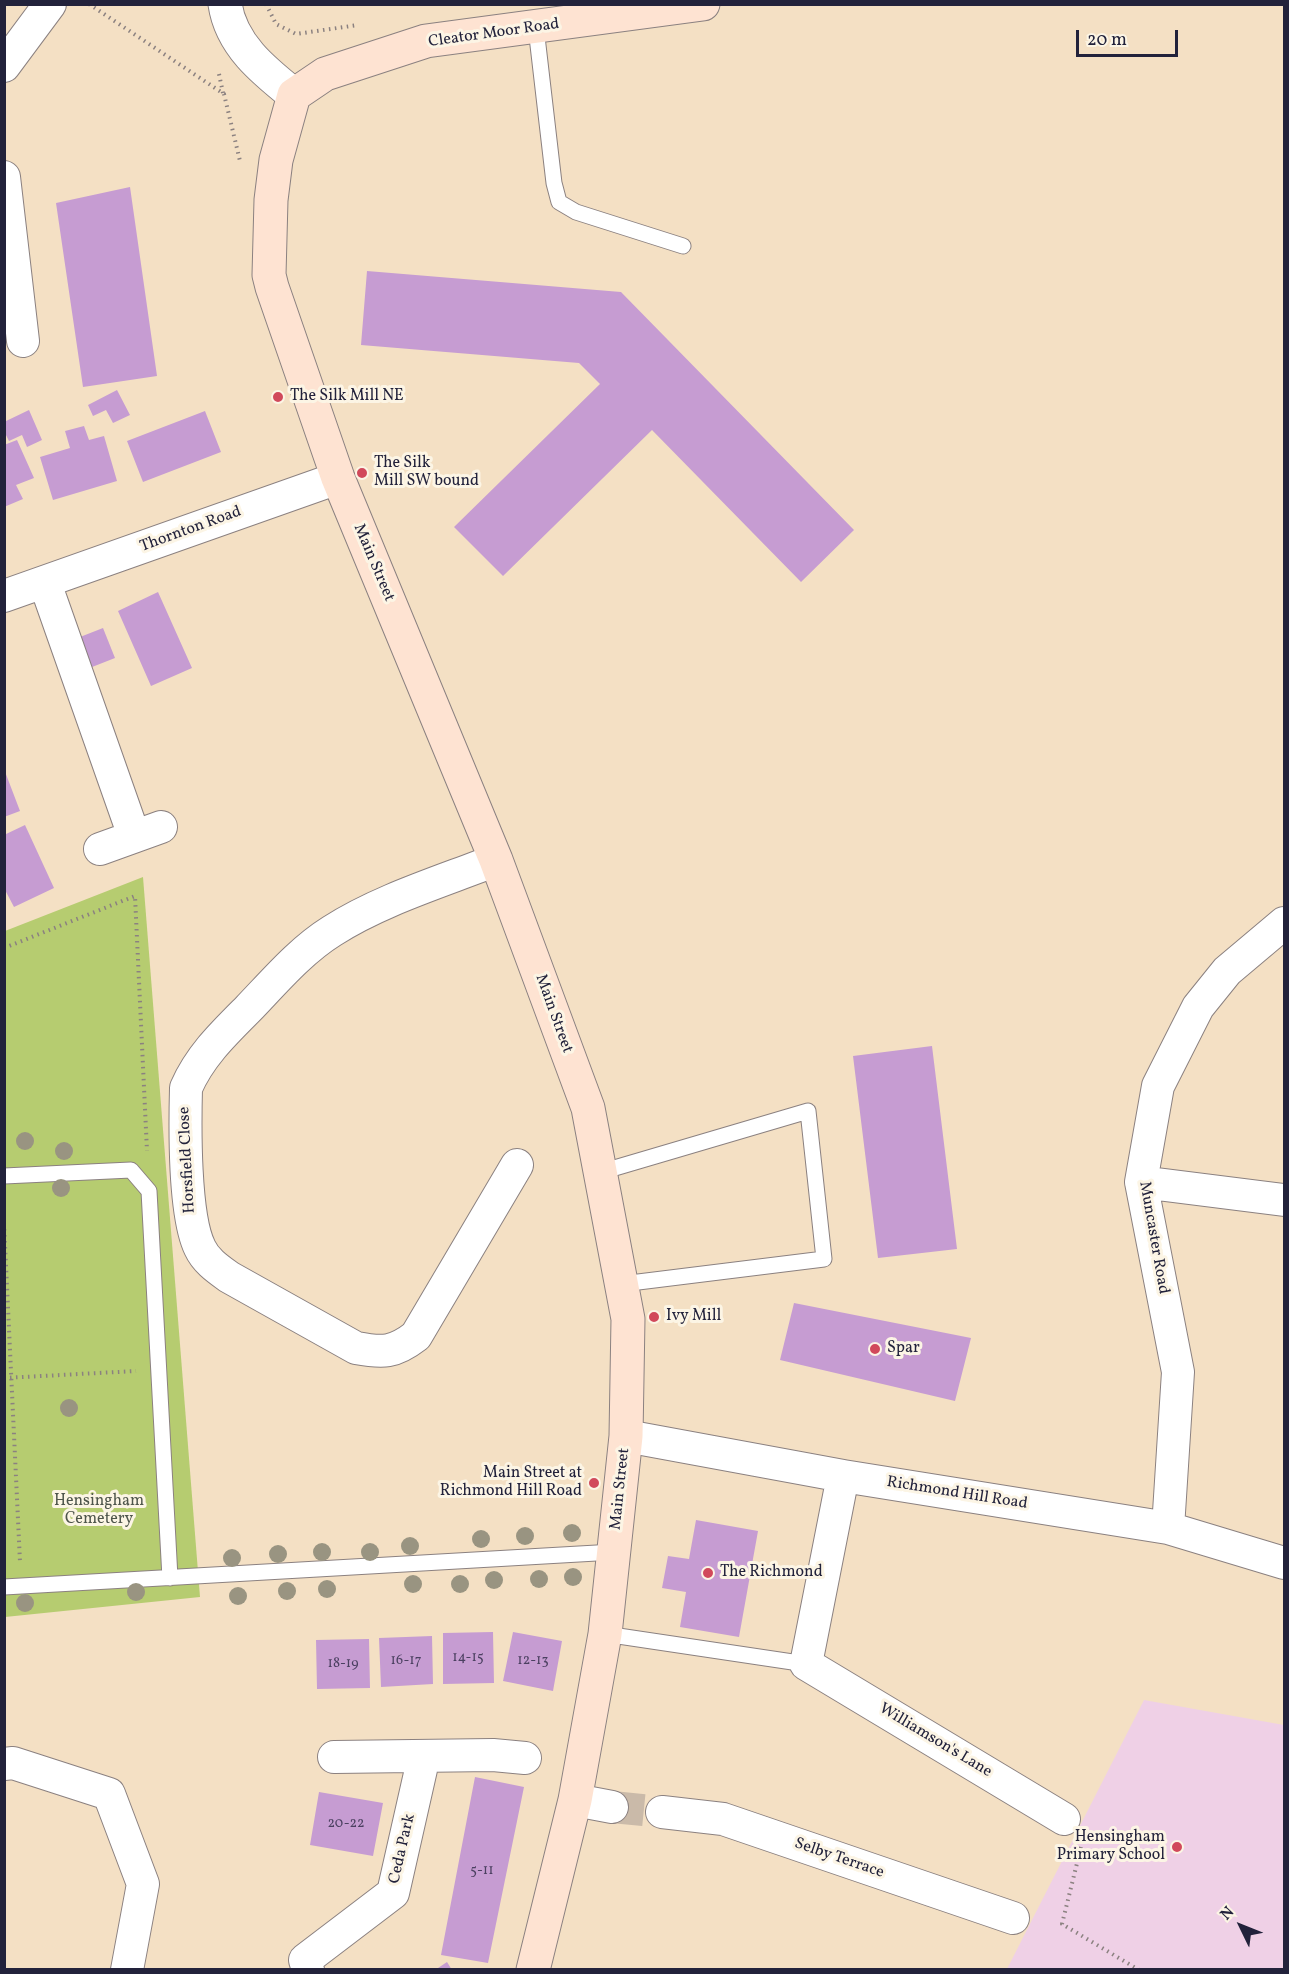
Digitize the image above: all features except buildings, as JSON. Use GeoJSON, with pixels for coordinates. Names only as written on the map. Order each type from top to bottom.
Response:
{"type":"FeatureCollection","features":[{"type":"Feature","properties":{"kind":"main road","name":"Cleator Moor Road"},"geometry":{"type":"LineString","coordinates":[[294,95],[325,74],[426,41],[703,4]]}},
{"type":"Feature","properties":{"kind":"main road","name":"Main Street"},"geometry":{"type":"LineString","coordinates":[[294,95],[276,160],[271,200],[269,275],[338,478],[496,860],[588,1108],[628,1319],[626,1436],[605,1634],[575,1800],[533,1970]]}},
{"type":"Feature","properties":{"kind":"street"},"geometry":{"type":"LineString","coordinates":[[4,66],[50,4]]}},
{"type":"Feature","properties":{"kind":"street"},"geometry":{"type":"LineString","coordinates":[[225,4],[226,14],[240,43],[261,68],[294,95]]}},
{"type":"Feature","properties":{"kind":"street"},"geometry":{"type":"LineString","coordinates":[[4,177],[23,341]]}},
{"type":"Feature","properties":{"kind":"street","name":"Thornton Road"},"geometry":{"type":"LineString","coordinates":[[4,596],[338,478]]}},
{"type":"Feature","properties":{"kind":"street"},"geometry":{"type":"LineString","coordinates":[[45,583],[147,831],[100,849]]}},
{"type":"Feature","properties":{"kind":"street","name":"Horsfield Close"},"geometry":{"type":"LineString","coordinates":[[496,860],[365,913],[331,931],[304,952],[211,1046],[194,1068],[186,1088],[191,1228],[201,1251],[212,1264],[229,1277],[356,1348],[377,1352],[399,1348],[416,1336],[517,1165]]}},
{"type":"Feature","properties":{"kind":"street","name":"Muncaster Road"},"geometry":{"type":"LineString","coordinates":[[1168,1528],[1178,1372],[1141,1182],[1158,1086],[1198,1007],[1227,971],[1284,923]]}},
{"type":"Feature","properties":{"kind":"street"},"geometry":{"type":"LineString","coordinates":[[1141,1182],[1284,1200]]}},
{"type":"Feature","properties":{"kind":"street","name":"Richmond Hill Road"},"geometry":{"type":"LineString","coordinates":[[626,1436],[843,1476],[1168,1528],[1284,1563]]}},
{"type":"Feature","properties":{"kind":"street"},"geometry":{"type":"LineString","coordinates":[[806,1664],[843,1476]]}},
{"type":"Feature","properties":{"kind":"street","name":"Williamson's Lane"},"geometry":{"type":"LineString","coordinates":[[806,1664],[1064,1819]]}},
{"type":"Feature","properties":{"kind":"street"},"geometry":{"type":"LineString","coordinates":[[334,1757],[493,1755],[525,1758]]}},
{"type":"Feature","properties":{"kind":"street","name":"Ceda Park"},"geometry":{"type":"LineString","coordinates":[[308,1970],[305,1960],[393,1893],[424,1756]]}},
{"type":"Feature","properties":{"kind":"street"},"geometry":{"type":"LineString","coordinates":[[4,1764],[13,1763],[109,1794],[142,1884],[127,1970]]}},
{"type":"Feature","properties":{"kind":"street"},"geometry":{"type":"LineString","coordinates":[[575,1800],[612,1807]]}},
{"type":"Feature","properties":{"kind":"street","name":"Selby Terrace"},"geometry":{"type":"LineString","coordinates":[[662,1812],[723,1819],[1014,1918]]}},
{"type":"Feature","properties":{"kind":"lane"},"geometry":{"type":"LineString","coordinates":[[536,28],[554,183],[560,202],[576,212],[683,246]]}},
{"type":"Feature","properties":{"kind":"lane"},"geometry":{"type":"LineString","coordinates":[[601,1172],[808,1111],[824,1259],[622,1284]]}},
{"type":"Feature","properties":{"kind":"lane"},"geometry":{"type":"LineString","coordinates":[[4,1176],[131,1170],[149,1191],[170,1578]]}},
{"type":"Feature","properties":{"kind":"lane"},"geometry":{"type":"LineString","coordinates":[[4,1587],[614,1552]]}},
{"type":"Feature","properties":{"kind":"lane"},"geometry":{"type":"LineString","coordinates":[[605,1634],[806,1664]]}},
{"type":"Feature","properties":{"kind":"path"},"geometry":{"type":"LineString","coordinates":[[89,4],[224,94],[241,162]]}},
{"type":"Feature","properties":{"kind":"path"},"geometry":{"type":"LineString","coordinates":[[266,4],[276,24],[296,34],[380,21],[393,52]]}},
{"type":"Feature","properties":{"kind":"path"},"geometry":{"type":"LineString","coordinates":[[4,948],[135,896],[149,1191]]}},
{"type":"Feature","properties":{"kind":"path"},"geometry":{"type":"LineString","coordinates":[[4,1223],[21,1586]]}},
{"type":"Feature","properties":{"kind":"path"},"geometry":{"type":"LineString","coordinates":[[4,1378],[158,1370]]}},
{"type":"Feature","properties":{"kind":"path"},"geometry":{"type":"LineString","coordinates":[[1064,1819],[1084,1839],[1062,1924],[1139,1970]]}},
{"type":"Feature","properties":{"kind":"shaded area","name":"Hensingham Primary School"},"geometry":{"type":"Polygon","coordinates":[[[1144,1700],[1284,1725],[1284,1969],[1007,1969],[1144,1700]]]}},
{"type":"Feature","properties":{"kind":"green space","name":"Hensingham Cemetery"},"geometry":{"type":"Polygon","coordinates":[[[143,877],[200,1597],[5,1617],[5,931],[143,877]]]}},
{"type":"Feature","properties":{"kind":"tunnel"},"geometry":{"type":"LineString","coordinates":[[612,1807],[662,1812]]}},
{"type":"Feature","properties":{"kind":"place","name":"The Silk Mill NE"},"geometry":{"type":"Point","coordinates":[278,397]}},
{"type":"Feature","properties":{"kind":"place","name":"The Silk Mill SW bound"},"geometry":{"type":"Point","coordinates":[362,473]}},
{"type":"Feature","properties":{"kind":"place","name":"Ivy Mill"},"geometry":{"type":"Point","coordinates":[654,1317]}},
{"type":"Feature","properties":{"kind":"place","name":"Spar"},"geometry":{"type":"Point","coordinates":[875,1349]}},
{"type":"Feature","properties":{"kind":"place","name":"Main Street at Richmond Hill Road"},"geometry":{"type":"Point","coordinates":[594,1483]}},
{"type":"Feature","properties":{"kind":"place","name":"The Richmond"},"geometry":{"type":"Point","coordinates":[708,1573]}},
{"type":"Feature","properties":{"kind":"place","name":"Hensingham Primary School"},"geometry":{"type":"Point","coordinates":[1177,1847]}}]}
